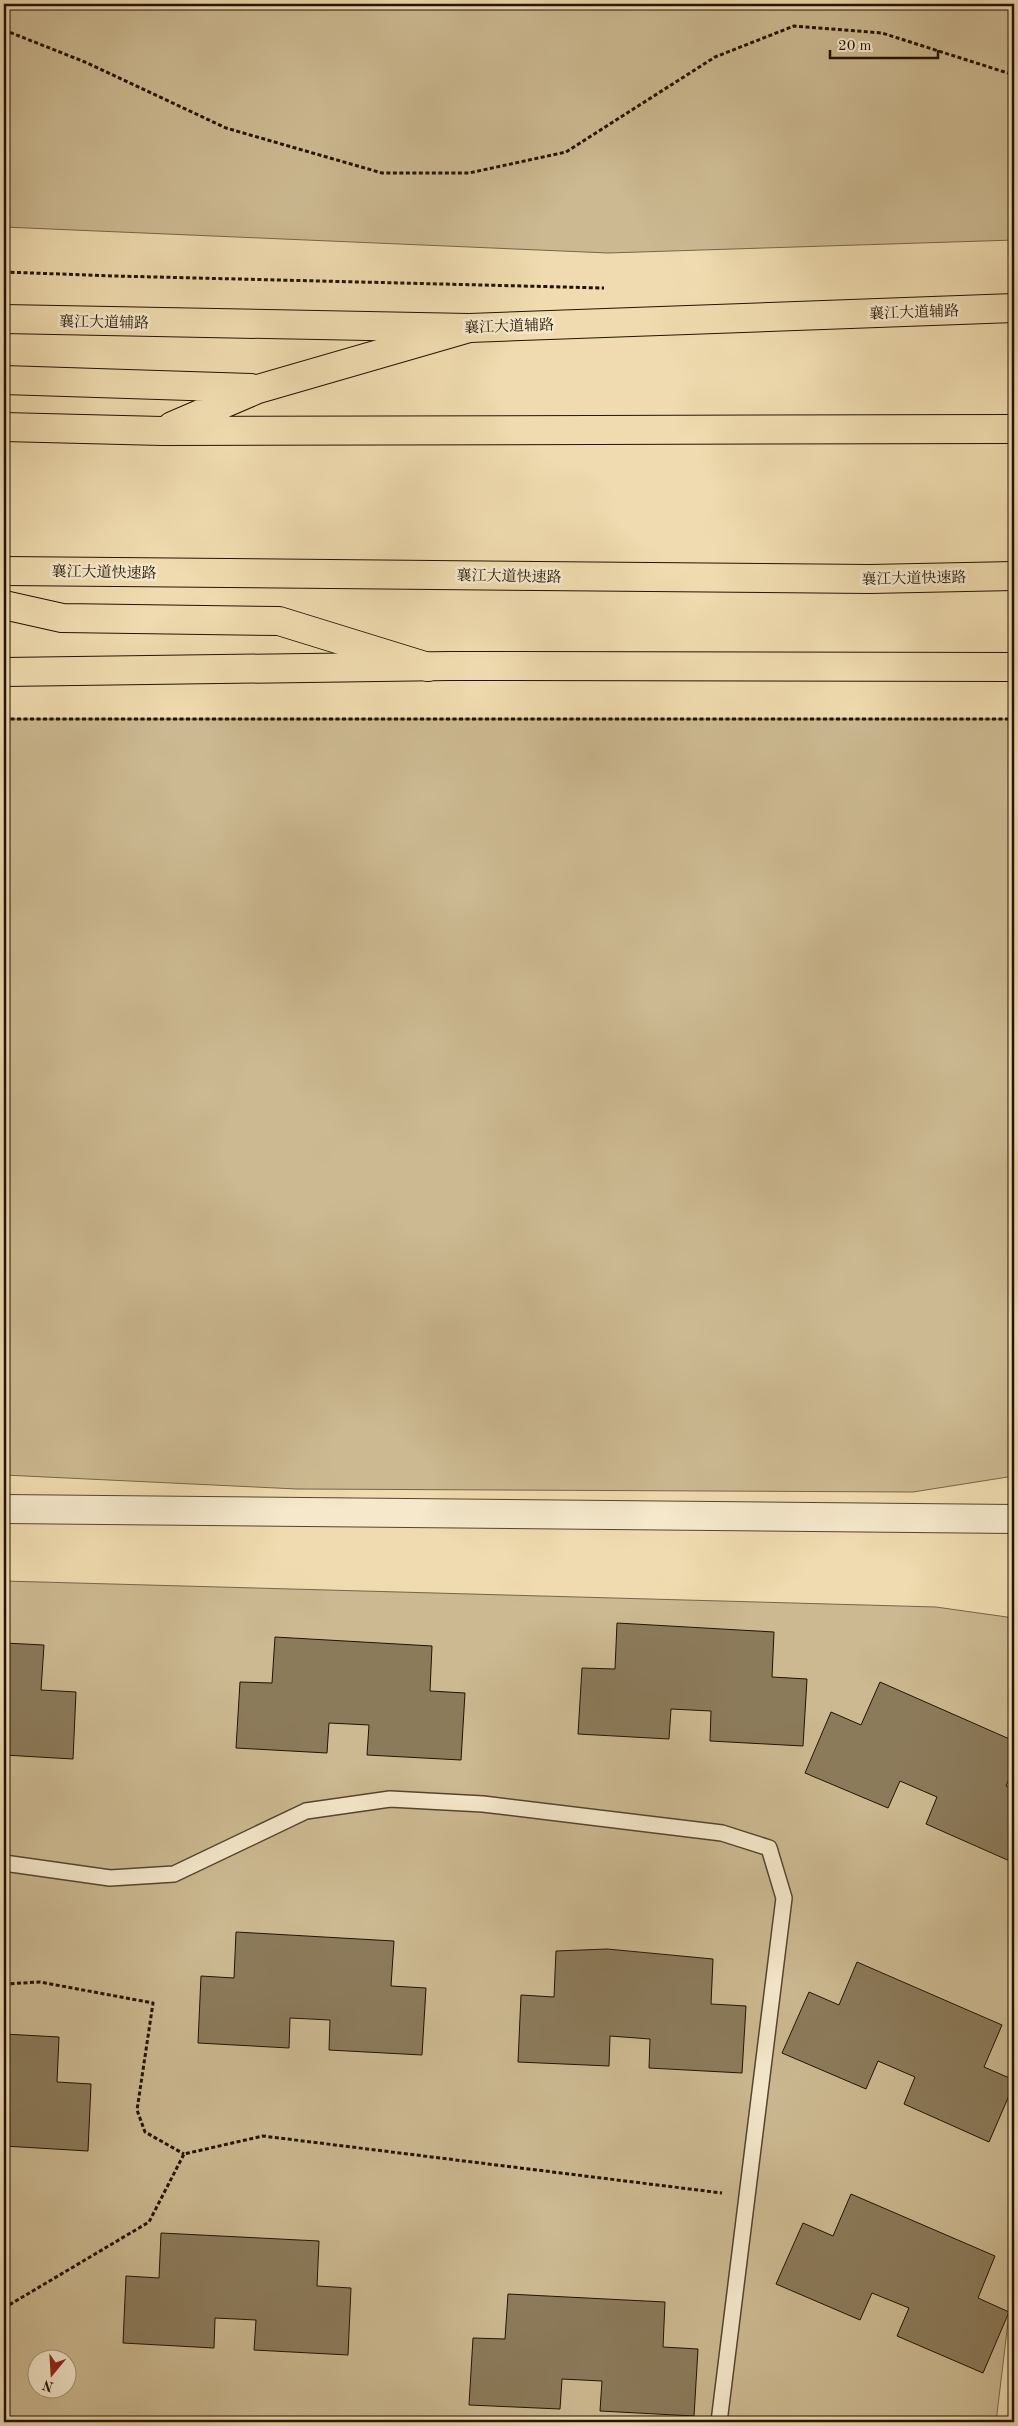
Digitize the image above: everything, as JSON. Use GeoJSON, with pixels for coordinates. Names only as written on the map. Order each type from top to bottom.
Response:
{"type":"FeatureCollection","features":[{"type":"Feature","properties":{"kind":"main road","name":"襄江大道辅路"},"geometry":{"type":"LineString","coordinates":[[4,319],[74,322],[469,328],[1014,308]]}},
{"type":"Feature","properties":{"kind":"main road"},"geometry":{"type":"LineString","coordinates":[[162,431],[258,388],[469,328]]}},
{"type":"Feature","properties":{"kind":"main road"},"geometry":{"type":"LineString","coordinates":[[4,380],[258,388]]}},
{"type":"Feature","properties":{"kind":"main road"},"geometry":{"type":"LineString","coordinates":[[4,427],[162,431],[1014,429]]}},
{"type":"Feature","properties":{"kind":"main road","name":"襄江大道快速路"},"geometry":{"type":"LineString","coordinates":[[4,570],[860,579],[1014,576]]}},
{"type":"Feature","properties":{"kind":"main road"},"geometry":{"type":"LineString","coordinates":[[4,605],[62,618]]}},
{"type":"Feature","properties":{"kind":"main road"},"geometry":{"type":"LineString","coordinates":[[4,616],[279,621],[428,666]]}},
{"type":"Feature","properties":{"kind":"main road"},"geometry":{"type":"LineString","coordinates":[[4,672],[428,666],[1014,667]]}},
{"type":"Feature","properties":{"kind":"street"},"geometry":{"type":"LineString","coordinates":[[4,1510],[1014,1519]]}},
{"type":"Feature","properties":{"kind":"lane"},"geometry":{"type":"LineString","coordinates":[[4,1863],[110,1878],[174,1874],[306,1811],[390,1799],[483,1804],[722,1833],[769,1848],[784,1898],[720,2422]]}},
{"type":"Feature","properties":{"kind":"path"},"geometry":{"type":"LineString","coordinates":[[4,30],[85,62],[226,128],[382,173],[469,173],[566,152],[715,57],[794,26],[882,33],[1014,75]]}},
{"type":"Feature","properties":{"kind":"path"},"geometry":{"type":"LineString","coordinates":[[4,272],[613,288]]}},
{"type":"Feature","properties":{"kind":"path"},"geometry":{"type":"LineString","coordinates":[[4,719],[1014,719]]}},
{"type":"Feature","properties":{"kind":"path"},"geometry":{"type":"LineString","coordinates":[[4,1984],[40,1982],[153,2003],[137,2110],[146,2132],[184,2154],[263,2136],[748,2196]]}},
{"type":"Feature","properties":{"kind":"path"},"geometry":{"type":"LineString","coordinates":[[4,2308],[149,2222],[184,2154]]}},
{"type":"Feature","properties":{"kind":"shaded area"},"geometry":{"type":"Polygon","coordinates":[[[4,4],[1014,4],[1014,240],[608,253],[4,227],[4,4]]]}},
{"type":"Feature","properties":{"kind":"shaded area"},"geometry":{"type":"Polygon","coordinates":[[[4,719],[1014,719],[1014,1476],[913,1492],[297,1489],[4,1475],[4,719]]]}},
{"type":"Feature","properties":{"kind":"shaded area"},"geometry":{"type":"Polygon","coordinates":[[[4,1581],[936,1607],[1014,1618],[1014,2272],[996,2422],[4,2422],[4,1581]]]}},
{"type":"Feature","properties":{"kind":"building"},"geometry":{"type":"Polygon","coordinates":[[[617,1623],[774,1632],[772,1677],[807,1679],[803,1746],[710,1741],[711,1711],[671,1709],[669,1739],[578,1734],[582,1668],[615,1669],[617,1623]]]}},
{"type":"Feature","properties":{"kind":"building"},"geometry":{"type":"Polygon","coordinates":[[[275,1637],[432,1646],[430,1691],[465,1693],[461,1760],[367,1755],[369,1725],[329,1723],[327,1753],[236,1748],[240,1682],[272,1683],[275,1637]]]}},
{"type":"Feature","properties":{"kind":"building"},"geometry":{"type":"Polygon","coordinates":[[[4,1643],[44,1645],[41,1690],[76,1692],[73,1759],[4,1755],[4,1643]]]}},
{"type":"Feature","properties":{"kind":"building"},"geometry":{"type":"Polygon","coordinates":[[[880,1682],[1014,1741],[1014,1768],[1006,1786],[1014,1790],[1014,1856],[1012,1862],[926,1824],[937,1797],[900,1781],[888,1808],[805,1773],[831,1712],[861,1725],[880,1682]]]}},
{"type":"Feature","properties":{"kind":"building"},"geometry":{"type":"Polygon","coordinates":[[[236,1932],[394,1941],[391,1986],[426,1988],[422,2055],[329,2050],[330,2020],[290,2018],[289,2048],[198,2043],[201,1976],[234,1978],[236,1932]]]}},
{"type":"Feature","properties":{"kind":"building"},"geometry":{"type":"Polygon","coordinates":[[[607,1949],[713,1959],[711,2004],[746,2006],[742,2073],[649,2068],[650,2039],[610,2036],[609,2066],[518,2062],[521,1995],[554,1997],[556,1951],[607,1949]]]}},
{"type":"Feature","properties":{"kind":"building"},"geometry":{"type":"Polygon","coordinates":[[[857,1962],[1002,2025],[984,2067],[1014,2080],[1014,2084],[989,2142],[904,2104],[915,2077],[878,2061],[866,2089],[782,2053],[809,1992],[839,2005],[857,1962]]]}},
{"type":"Feature","properties":{"kind":"building"},"geometry":{"type":"Polygon","coordinates":[[[4,2034],[59,2037],[57,2082],[91,2084],[88,2151],[4,2146],[4,2034]]]}},
{"type":"Feature","properties":{"kind":"building"},"geometry":{"type":"Polygon","coordinates":[[[851,2194],[995,2256],[978,2298],[1009,2312],[983,2373],[897,2336],[909,2308],[872,2293],[860,2320],[776,2284],[803,2223],[833,2236],[851,2194]]]}},
{"type":"Feature","properties":{"kind":"building"},"geometry":{"type":"Polygon","coordinates":[[[161,2233],[319,2241],[317,2286],[351,2288],[348,2355],[254,2350],[256,2320],[215,2318],[214,2348],[123,2343],[126,2276],[159,2278],[161,2233]]]}},
{"type":"Feature","properties":{"kind":"building"},"geometry":{"type":"Polygon","coordinates":[[[508,2294],[665,2302],[663,2347],[698,2349],[694,2416],[600,2411],[602,2381],[562,2379],[560,2409],[469,2405],[473,2338],[505,2339],[508,2294]]]}}]}
